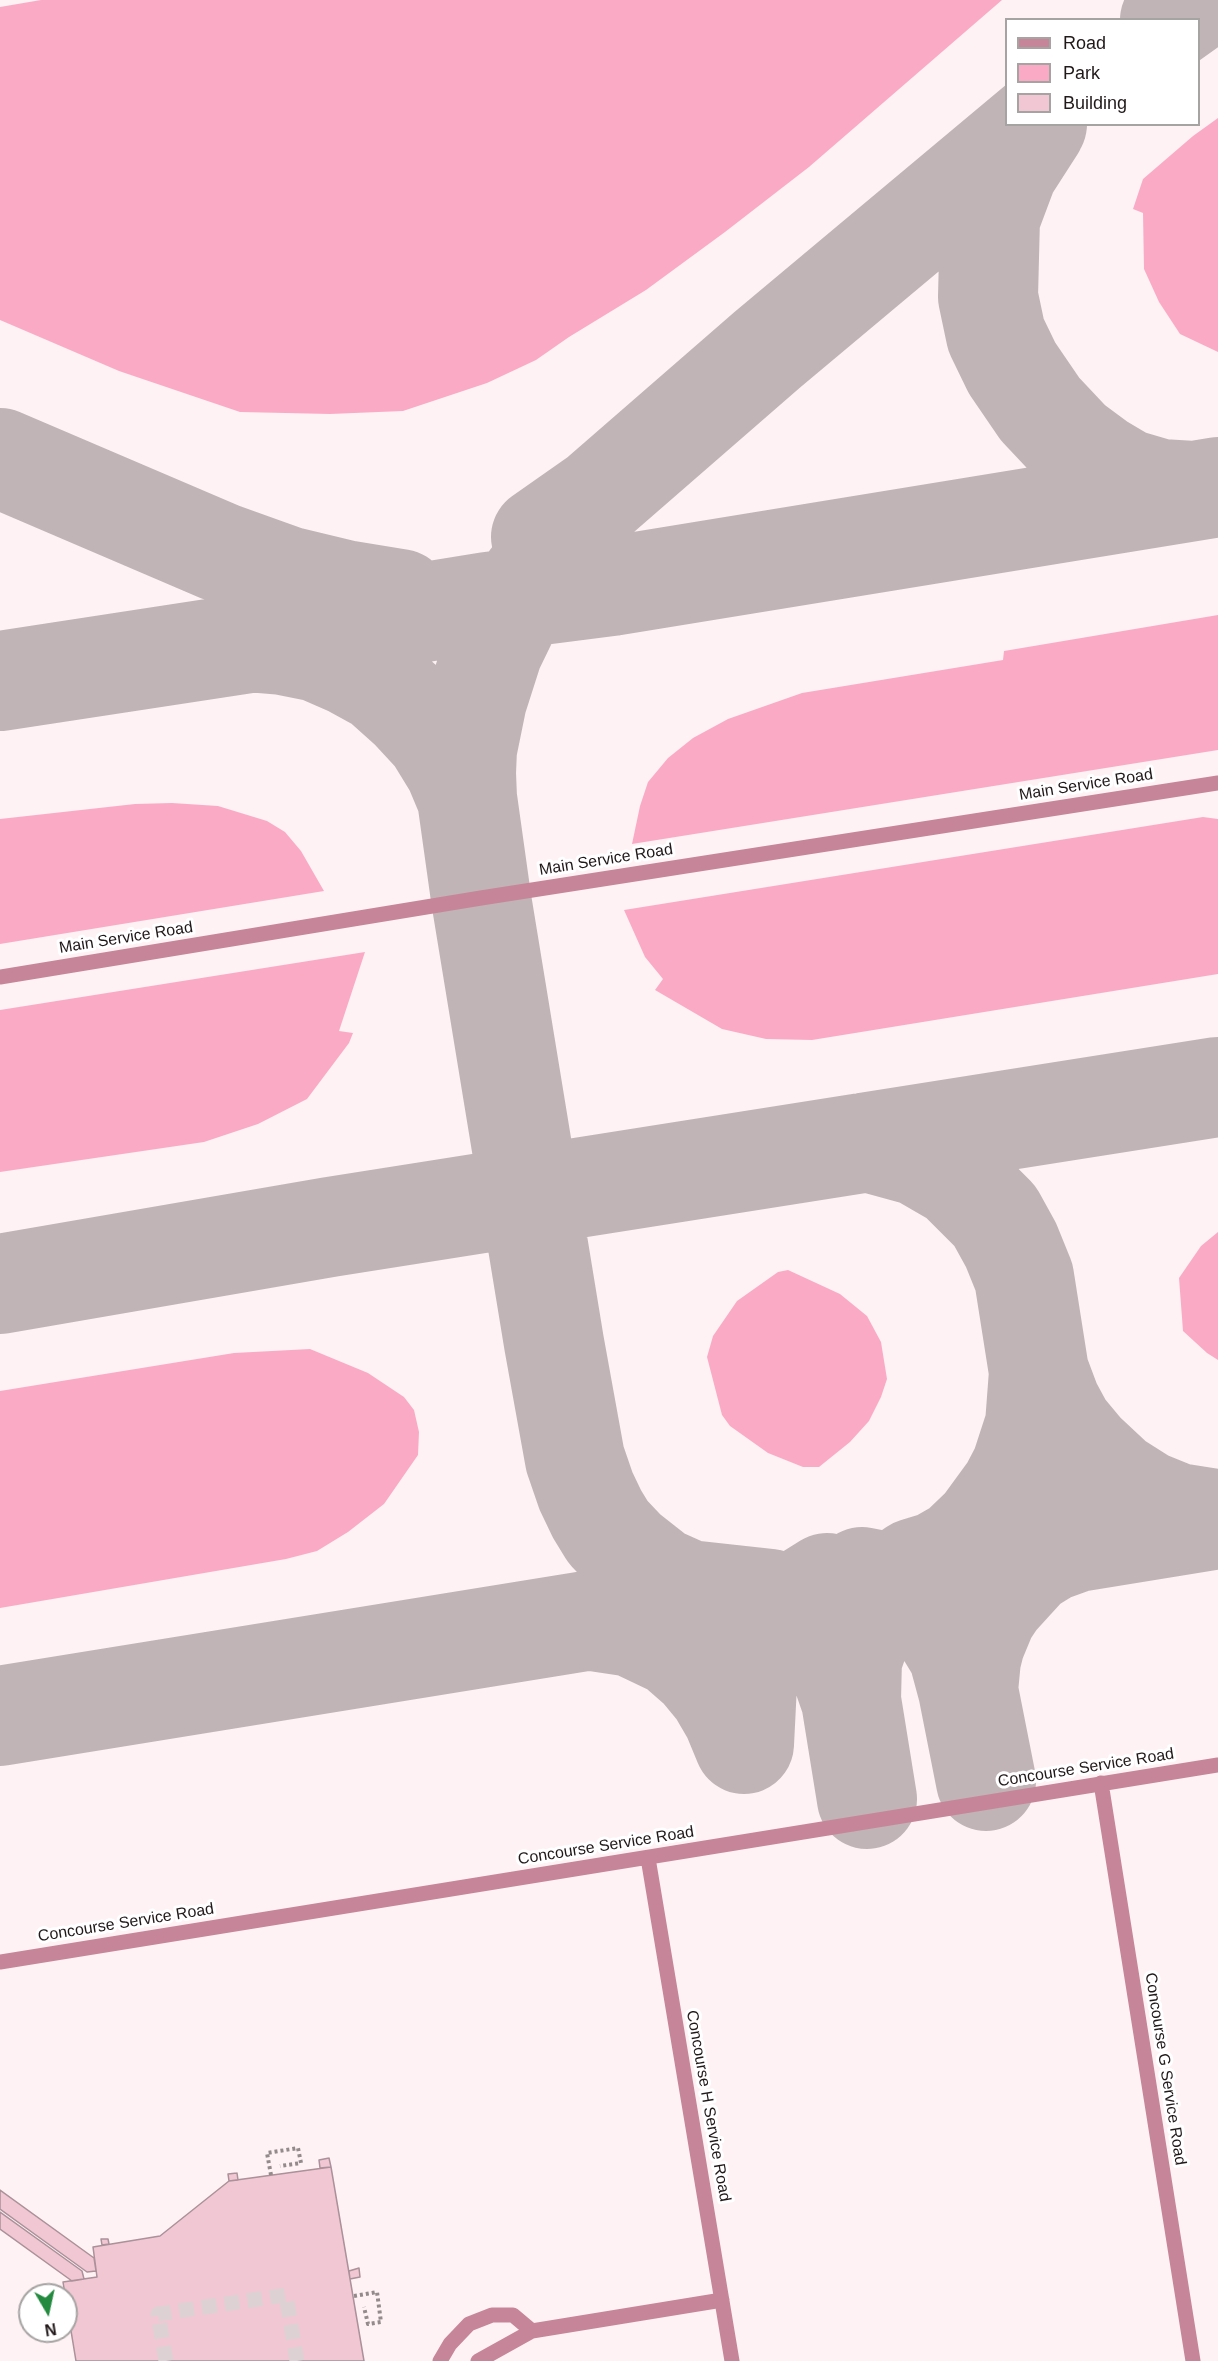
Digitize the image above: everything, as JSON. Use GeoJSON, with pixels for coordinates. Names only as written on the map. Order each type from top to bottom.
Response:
{"type":"FeatureCollection","features":[{"type":"Feature","properties":{"kind":"lane","name":"Main Service Road"},"geometry":{"type":"LineString","coordinates":[[0,977],[481,898],[1218,783]]}},
{"type":"Feature","properties":{"kind":"lane","name":"Concourse Service Road"},"geometry":{"type":"LineString","coordinates":[[0,1962],[1218,1765]]}},
{"type":"Feature","properties":{"kind":"lane","name":"Concourse G Service Road"},"geometry":{"type":"LineString","coordinates":[[1101,1783],[1193,2361]]}},
{"type":"Feature","properties":{"kind":"lane","name":"Concourse H Service Road"},"geometry":{"type":"LineString","coordinates":[[648,1858],[732,2361]]}},
{"type":"Feature","properties":{"kind":"lane"},"geometry":{"type":"LineString","coordinates":[[478,2361],[532,2331],[722,2301]]}},
{"type":"Feature","properties":{"kind":"lane"},"geometry":{"type":"LineString","coordinates":[[440,2361],[450,2344],[469,2324],[492,2315],[513,2315],[532,2331]]}},
{"type":"Feature","properties":{"kind":"path"},"geometry":{"type":"LineString","coordinates":[[271,2175],[267,2153],[298,2148],[301,2163],[280,2166]]}},
{"type":"Feature","properties":{"kind":"path"},"geometry":{"type":"LineString","coordinates":[[354,2296],[376,2292],[381,2322],[368,2324],[364,2307]]}},
{"type":"Feature","properties":{"kind":"green space"},"geometry":{"type":"Polygon","coordinates":[[[41,0],[1002,0],[809,167],[725,232],[646,290],[536,360],[487,383],[403,411],[330,414],[240,412],[119,371],[0,320],[0,7],[41,0]]]}},
{"type":"Feature","properties":{"kind":"green space"},"geometry":{"type":"Polygon","coordinates":[[[1218,118],[1218,352],[1180,334],[1159,302],[1144,269],[1143,213],[1133,209],[1143,179],[1193,136],[1218,118]]]}},
{"type":"Feature","properties":{"kind":"green space"},"geometry":{"type":"Polygon","coordinates":[[[1218,615],[1218,750],[632,844],[648,782],[668,758],[693,738],[728,719],[802,693],[1003,660],[1004,651],[1218,615]]]}},
{"type":"Feature","properties":{"kind":"green space"},"geometry":{"type":"Polygon","coordinates":[[[172,803],[218,806],[267,821],[285,832],[301,851],[324,891],[0,944],[0,819],[135,804],[172,803]]]}},
{"type":"Feature","properties":{"kind":"green space"},"geometry":{"type":"Polygon","coordinates":[[[1203,817],[1218,819],[1218,974],[812,1040],[766,1039],[722,1029],[655,990],[663,979],[645,957],[624,910],[1203,817]]]}},
{"type":"Feature","properties":{"kind":"green space"},"geometry":{"type":"Polygon","coordinates":[[[365,952],[339,1031],[353,1033],[349,1043],[307,1099],[258,1124],[204,1142],[0,1172],[0,1010],[365,952]]]}},
{"type":"Feature","properties":{"kind":"green space"},"geometry":{"type":"Polygon","coordinates":[[[1218,1232],[1218,1360],[1183,1331],[1179,1278],[1201,1246],[1218,1232]]]}},
{"type":"Feature","properties":{"kind":"green space"},"geometry":{"type":"Polygon","coordinates":[[[788,1270],[840,1294],[867,1316],[881,1342],[887,1379],[869,1421],[850,1442],[819,1467],[803,1467],[768,1453],[730,1426],[722,1415],[707,1357],[713,1336],[737,1301],[778,1272],[788,1270]]]}},
{"type":"Feature","properties":{"kind":"green space"},"geometry":{"type":"Polygon","coordinates":[[[310,1349],[368,1373],[404,1397],[414,1410],[419,1432],[418,1455],[384,1504],[348,1532],[317,1551],[286,1559],[0,1608],[0,1391],[234,1353],[310,1349]]]}},
{"type":"Feature","properties":{"kind":"building"},"geometry":{"type":"Polygon","coordinates":[[[329,2158],[331,2167],[320,2168],[319,2160],[329,2158]]]}},
{"type":"Feature","properties":{"kind":"building"},"geometry":{"type":"Polygon","coordinates":[[[331,2167],[364,2361],[76,2361],[73,2343],[78,2343],[78,2283],[63,2282],[97,2277],[93,2247],[160,2236],[229,2181],[331,2167]]]}},
{"type":"Feature","properties":{"kind":"building"},"geometry":{"type":"Polygon","coordinates":[[[237,2173],[238,2180],[229,2181],[228,2174],[237,2173]]]}},
{"type":"Feature","properties":{"kind":"building"},"geometry":{"type":"Polygon","coordinates":[[[0,2190],[94,2258],[96,2271],[87,2272],[0,2209],[0,2190]]]}},
{"type":"Feature","properties":{"kind":"building"},"geometry":{"type":"Polygon","coordinates":[[[0,2212],[82,2271],[84,2279],[72,2281],[0,2229],[0,2212]]]}},
{"type":"Feature","properties":{"kind":"building"},"geometry":{"type":"Polygon","coordinates":[[[101,2239],[108,2239],[109,2244],[102,2245],[101,2239]]]}},
{"type":"Feature","properties":{"kind":"building"},"geometry":{"type":"Polygon","coordinates":[[[359,2268],[360,2277],[350,2279],[349,2271],[359,2268]]]}},
{"type":"Feature","properties":{"kind":"taxiway"},"geometry":{"type":"LineString","coordinates":[[1173,18],[1198,0]]}},
{"type":"Feature","properties":{"kind":"taxiway"},"geometry":{"type":"LineString","coordinates":[[541,537],[598,497],[767,350],[1035,126]]}},
{"type":"Feature","properties":{"kind":"taxiway"},"geometry":{"type":"LineString","coordinates":[[1035,128],[1008,170],[990,218],[988,297],[996,335],[1012,368],[1040,409],[1072,443],[1126,479],[1160,489],[1193,491]]}},
{"type":"Feature","properties":{"kind":"taxiway"},"geometry":{"type":"LineString","coordinates":[[0,458],[220,552],[287,576],[345,590],[400,599]]}},
{"type":"Feature","properties":{"kind":"taxiway"},"geometry":{"type":"LineString","coordinates":[[0,681],[249,643],[308,631],[487,602],[612,586],[1218,487]]}},
{"type":"Feature","properties":{"kind":"taxiway"},"geometry":{"type":"LineString","coordinates":[[598,497],[530,580],[493,650],[477,700],[467,749],[466,773],[467,798],[481,898],[554,1343],[575,1459],[597,1514],[608,1532],[626,1551],[659,1577],[688,1590],[770,1599],[790,1606],[811,1621],[835,1654],[851,1700],[852,1659],[863,1628],[885,1592],[893,1583],[915,1568],[938,1561],[959,1549],[983,1526],[1010,1489],[1021,1468],[1035,1425],[1039,1372]]}},
{"type":"Feature","properties":{"kind":"taxiway"},"geometry":{"type":"LineString","coordinates":[[259,643],[318,652],[381,683],[435,736],[454,767],[467,798]]}},
{"type":"Feature","properties":{"kind":"taxiway"},"geometry":{"type":"LineString","coordinates":[[0,1284],[330,1227],[1218,1087]]}},
{"type":"Feature","properties":{"kind":"taxiway"},"geometry":{"type":"LineString","coordinates":[[868,1142],[919,1156],[957,1178],[995,1216],[1011,1245],[1024,1277],[1039,1372],[1051,1404],[1064,1428],[1084,1452],[1115,1481],[1145,1500],[1177,1513],[1216,1519]]}},
{"type":"Feature","properties":{"kind":"taxiway"},"geometry":{"type":"LineString","coordinates":[[918,1568],[1218,1519]]}},
{"type":"Feature","properties":{"kind":"taxiway"},"geometry":{"type":"LineString","coordinates":[[862,1577],[893,1583],[913,1594],[938,1620],[958,1653],[968,1690],[975,1643],[987,1614],[997,1599],[1028,1565],[1049,1552],[1074,1543]]}},
{"type":"Feature","properties":{"kind":"taxiway"},"geometry":{"type":"LineString","coordinates":[[593,1621],[633,1627],[675,1647],[699,1668],[718,1691],[732,1715],[744,1744],[747,1684],[755,1657],[768,1631],[780,1615],[827,1583]]}},
{"type":"Feature","properties":{"kind":"taxiway"},"geometry":{"type":"LineString","coordinates":[[0,1716],[734,1597]]}},
{"type":"Feature","properties":{"kind":"taxiway"},"geometry":{"type":"LineString","coordinates":[[968,1690],[986,1781]]}},
{"type":"Feature","properties":{"kind":"taxiway"},"geometry":{"type":"LineString","coordinates":[[851,1700],[867,1799]]}},
{"type":"Feature","properties":{"kind":"tunnel"},"geometry":{"type":"LineString","coordinates":[[166,2361],[158,2314],[286,2295],[297,2361]]}}]}
